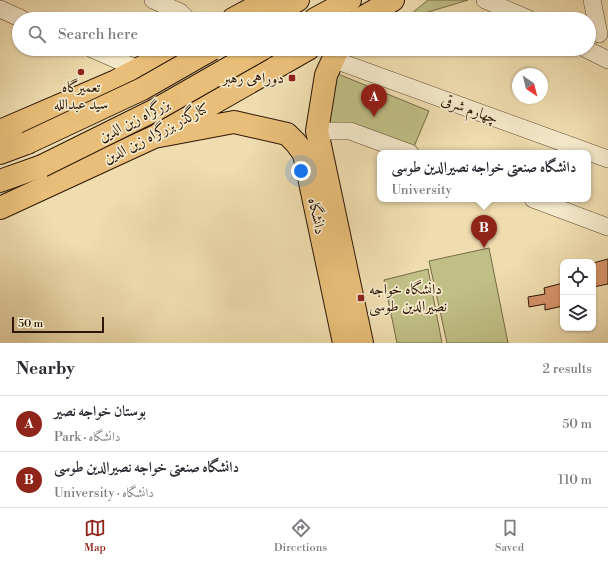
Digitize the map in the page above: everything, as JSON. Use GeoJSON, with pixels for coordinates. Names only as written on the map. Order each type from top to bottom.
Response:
{"type":"FeatureCollection","features":[{"type":"Feature","properties":{"kind":"main road"},"geometry":{"type":"LineString","coordinates":[[246,12],[268,0]]}},
{"type":"Feature","properties":{"kind":"main road"},"geometry":{"type":"LineString","coordinates":[[277,12],[298,0]]}},
{"type":"Feature","properties":{"kind":"main road"},"geometry":{"type":"LineString","coordinates":[[328,12],[350,0]]}},
{"type":"Feature","properties":{"kind":"main road"},"geometry":{"type":"LineString","coordinates":[[373,12],[394,0]]}},
{"type":"Feature","properties":{"kind":"main road"},"geometry":{"type":"LineString","coordinates":[[0,131],[116,81],[163,56]]}},
{"type":"Feature","properties":{"kind":"main road"},"geometry":{"type":"LineString","coordinates":[[176,56],[161,69],[159,82],[162,93],[167,100],[176,105],[202,105],[218,101]]}},
{"type":"Feature","properties":{"kind":"main road","name":"بزرگراه زین الدین"},"geometry":{"type":"LineString","coordinates":[[0,153],[27,144],[142,89],[200,56]]}},
{"type":"Feature","properties":{"kind":"main road","name":"بزرگراه زین الدین"},"geometry":{"type":"LineString","coordinates":[[0,181],[42,166],[157,109],[250,56]]}},
{"type":"Feature","properties":{"kind":"main road","name":"کنارگذر بزرگراه زین الدین"},"geometry":{"type":"LineString","coordinates":[[0,208],[154,137],[296,56]]}},
{"type":"Feature","properties":{"kind":"main road","name":"دانشگاه"},"geometry":{"type":"LineString","coordinates":[[334,56],[322,94],[317,131],[347,315],[344,343]]}},
{"type":"Feature","properties":{"kind":"main road","name":"دانشگاه"},"geometry":{"type":"LineString","coordinates":[[154,137],[234,122],[286,134],[296,143],[304,154],[347,315],[362,343]]}},
{"type":"Feature","properties":{"kind":"street"},"geometry":{"type":"LineString","coordinates":[[153,0],[184,10]]}},
{"type":"Feature","properties":{"kind":"street"},"geometry":{"type":"LineString","coordinates":[[485,0],[513,12]]}},
{"type":"Feature","properties":{"kind":"street"},"geometry":{"type":"LineString","coordinates":[[592,0],[594,12]]}},
{"type":"Feature","properties":{"kind":"street"},"geometry":{"type":"LineString","coordinates":[[0,9],[12,14]]}},
{"type":"Feature","properties":{"kind":"street"},"geometry":{"type":"LineString","coordinates":[[596,19],[599,34]]}},
{"type":"Feature","properties":{"kind":"street"},"geometry":{"type":"LineString","coordinates":[[596,54],[608,60]]}},
{"type":"Feature","properties":{"kind":"street"},"geometry":{"type":"LineString","coordinates":[[108,56],[138,69]]}},
{"type":"Feature","properties":{"kind":"street","name":"چهارم شرقی"},"geometry":{"type":"LineString","coordinates":[[340,56],[585,150]]}},
{"type":"Feature","properties":{"kind":"street"},"geometry":{"type":"LineString","coordinates":[[317,131],[350,131],[402,150]]}},
{"type":"Feature","properties":{"kind":"street","name":"چهارم شرقی"},"geometry":{"type":"LineString","coordinates":[[591,152],[608,159]]}},
{"type":"Feature","properties":{"kind":"street"},"geometry":{"type":"LineString","coordinates":[[541,202],[608,227]]}},
{"type":"Feature","properties":{"kind":"shaded area"},"geometry":{"type":"Polygon","coordinates":[[[428,0],[468,0],[428,12],[413,12],[428,0]]]}},
{"type":"Feature","properties":{"kind":"shaded area"},"geometry":{"type":"Polygon","coordinates":[[[333,72],[429,111],[413,149],[322,124],[333,72]]]}},
{"type":"Feature","properties":{"kind":"shaded area"},"geometry":{"type":"Polygon","coordinates":[[[489,248],[508,343],[447,343],[429,261],[489,248]]]}},
{"type":"Feature","properties":{"kind":"shaded area"},"geometry":{"type":"Polygon","coordinates":[[[428,269],[442,343],[397,343],[384,280],[428,269]]]}},
{"type":"Feature","properties":{"kind":"building"},"geometry":{"type":"Polygon","coordinates":[[[608,259],[608,284],[596,286],[596,262],[608,259]]]}},
{"type":"Feature","properties":{"kind":"building"},"geometry":{"type":"Polygon","coordinates":[[[560,284],[560,307],[545,310],[545,304],[529,307],[528,297],[545,294],[544,288],[560,284]]]}},
{"type":"Feature","properties":{"kind":"place","name":"تعمیرگاه سید عبدالله"},"geometry":{"type":"Point","coordinates":[81,72]}},
{"type":"Feature","properties":{"kind":"place","name":"دوراهی رهبر"},"geometry":{"type":"Point","coordinates":[292,78]}},
{"type":"Feature","properties":{"kind":"place","name":"بوستان خواجه نصیر"},"geometry":{"type":"Point","coordinates":[374,117]}},
{"type":"Feature","properties":{"kind":"place","name":"دانشگاه صنعتی خواجه نصیرالدین طوسی"},"geometry":{"type":"Point","coordinates":[484,248]}},
{"type":"Feature","properties":{"kind":"place","name":"دانشگاه خواجه نصیرالدین طوسی"},"geometry":{"type":"Point","coordinates":[361,298]}}]}
